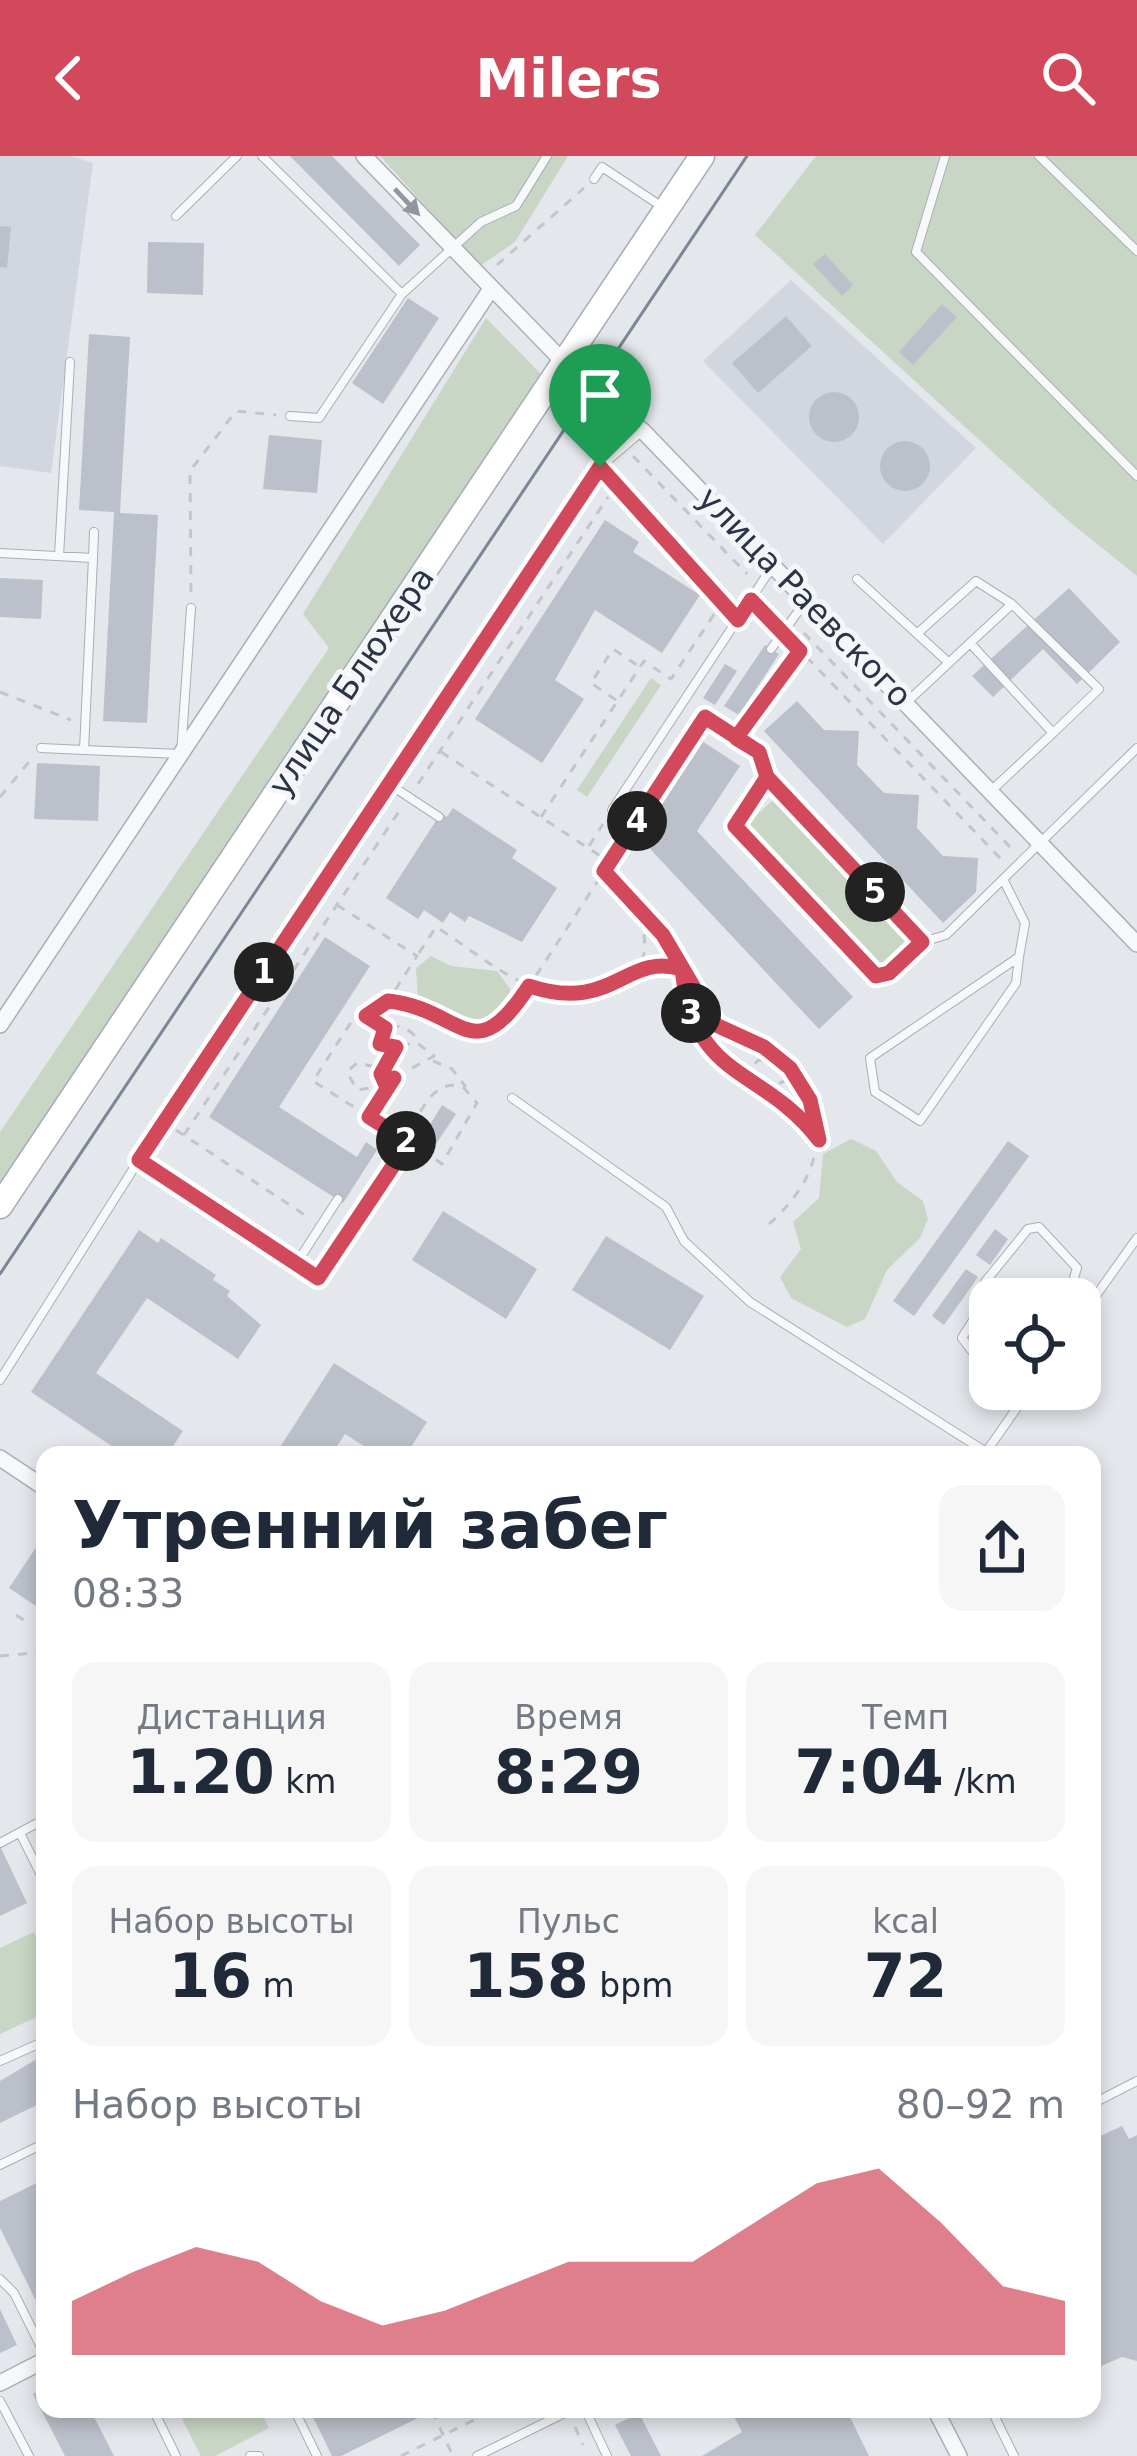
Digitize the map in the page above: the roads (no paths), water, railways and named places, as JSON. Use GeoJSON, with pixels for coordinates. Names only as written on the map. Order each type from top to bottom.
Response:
{"type":"FeatureCollection","features":[{"type":"Feature","properties":{"kind":"main road","name":"улица Блюхера"},"geometry":{"type":"LineString","coordinates":[[0,1206],[702,156]]}},
{"type":"Feature","properties":{"kind":"street","name":"улица Раевского"},"geometry":{"type":"LineString","coordinates":[[364,156],[607,406],[643,431],[1137,944]]}},
{"type":"Feature","properties":{"kind":"street"},"geometry":{"type":"LineString","coordinates":[[0,1025],[490,281]]}},
{"type":"Feature","properties":{"kind":"street"},"geometry":{"type":"LineString","coordinates":[[0,1458],[36,1482]]}},
{"type":"Feature","properties":{"kind":"street"},"geometry":{"type":"LineString","coordinates":[[0,2383],[36,2363]]}},
{"type":"Feature","properties":{"kind":"street"},"geometry":{"type":"LineString","coordinates":[[940,2418],[959,2456]]}},
{"type":"Feature","properties":{"kind":"lane"},"geometry":{"type":"LineString","coordinates":[[176,216],[238,156]]}},
{"type":"Feature","properties":{"kind":"lane"},"geometry":{"type":"LineString","coordinates":[[262,156],[402,294]]}},
{"type":"Feature","properties":{"kind":"lane"},"geometry":{"type":"LineString","coordinates":[[290,416],[319,418],[402,294],[481,223],[517,206],[548,156]]}},
{"type":"Feature","properties":{"kind":"lane"},"geometry":{"type":"LineString","coordinates":[[945,156],[916,252],[1137,476]]}},
{"type":"Feature","properties":{"kind":"lane"},"geometry":{"type":"LineString","coordinates":[[1040,156],[1137,251]]}},
{"type":"Feature","properties":{"kind":"lane"},"geometry":{"type":"LineString","coordinates":[[594,178],[602,167],[666,208]]}},
{"type":"Feature","properties":{"kind":"lane"},"geometry":{"type":"LineString","coordinates":[[59,556],[70,362]]}},
{"type":"Feature","properties":{"kind":"lane"},"geometry":{"type":"LineString","coordinates":[[0,1380],[139,1160],[600,467],[643,431]]}},
{"type":"Feature","properties":{"kind":"lane"},"geometry":{"type":"LineString","coordinates":[[600,467],[738,620]]}},
{"type":"Feature","properties":{"kind":"lane"},"geometry":{"type":"LineString","coordinates":[[84,750],[94,532]]}},
{"type":"Feature","properties":{"kind":"lane"},"geometry":{"type":"LineString","coordinates":[[0,553],[93,558]]}},
{"type":"Feature","properties":{"kind":"lane"},"geometry":{"type":"LineString","coordinates":[[612,810],[773,566]]}},
{"type":"Feature","properties":{"kind":"lane"},"geometry":{"type":"LineString","coordinates":[[690,589],[699,576]]}},
{"type":"Feature","properties":{"kind":"lane"},"geometry":{"type":"LineString","coordinates":[[857,579],[949,662]]}},
{"type":"Feature","properties":{"kind":"lane"},"geometry":{"type":"LineString","coordinates":[[920,631],[976,581],[1012,604],[1099,689],[992,790]]}},
{"type":"Feature","properties":{"kind":"lane"},"geometry":{"type":"LineString","coordinates":[[771,649],[807,600]]}},
{"type":"Feature","properties":{"kind":"lane"},"geometry":{"type":"LineString","coordinates":[[907,702],[1012,604]]}},
{"type":"Feature","properties":{"kind":"lane"},"geometry":{"type":"LineString","coordinates":[[41,748],[182,754],[191,608]]}},
{"type":"Feature","properties":{"kind":"lane"},"geometry":{"type":"LineString","coordinates":[[970,643],[1053,733]]}},
{"type":"Feature","properties":{"kind":"lane"},"geometry":{"type":"LineString","coordinates":[[767,777],[922,942],[946,935],[1137,748]]}},
{"type":"Feature","properties":{"kind":"lane"},"geometry":{"type":"LineString","coordinates":[[389,784],[439,817]]}},
{"type":"Feature","properties":{"kind":"lane"},"geometry":{"type":"LineString","coordinates":[[1004,880],[1024,923],[1016,982],[920,1121],[875,1092],[870,1058],[1019,957]]}},
{"type":"Feature","properties":{"kind":"lane"},"geometry":{"type":"LineString","coordinates":[[512,1098],[666,1207],[684,1240],[750,1302],[973,1446]]}},
{"type":"Feature","properties":{"kind":"lane"},"geometry":{"type":"LineString","coordinates":[[139,1160],[318,1278],[409,1142]]}},
{"type":"Feature","properties":{"kind":"lane"},"geometry":{"type":"LineString","coordinates":[[296,1264],[338,1199]]}},
{"type":"Feature","properties":{"kind":"lane"},"geometry":{"type":"LineString","coordinates":[[989,1278],[1028,1228],[1039,1228],[1077,1268],[1074,1278]]}},
{"type":"Feature","properties":{"kind":"lane"},"geometry":{"type":"LineString","coordinates":[[1101,1289],[1137,1238]]}},
{"type":"Feature","properties":{"kind":"lane"},"geometry":{"type":"LineString","coordinates":[[969,1324],[962,1338],[969,1351]]}},
{"type":"Feature","properties":{"kind":"lane"},"geometry":{"type":"LineString","coordinates":[[991,1446],[1016,1410]]}},
{"type":"Feature","properties":{"kind":"lane"},"geometry":{"type":"LineString","coordinates":[[0,1843],[36,1825]]}},
{"type":"Feature","properties":{"kind":"lane"},"geometry":{"type":"LineString","coordinates":[[20,1833],[36,1865]]}},
{"type":"Feature","properties":{"kind":"lane"},"geometry":{"type":"LineString","coordinates":[[0,2061],[36,2045]]}},
{"type":"Feature","properties":{"kind":"lane"},"geometry":{"type":"LineString","coordinates":[[1101,2099],[1137,2081]]}},
{"type":"Feature","properties":{"kind":"lane"},"geometry":{"type":"LineString","coordinates":[[0,2165],[36,2148]]}},
{"type":"Feature","properties":{"kind":"lane"},"geometry":{"type":"LineString","coordinates":[[0,2279],[14,2293],[36,2339]]}},
{"type":"Feature","properties":{"kind":"lane"},"geometry":{"type":"LineString","coordinates":[[0,2401],[29,2456]]}},
{"type":"Feature","properties":{"kind":"lane"},"geometry":{"type":"LineString","coordinates":[[157,2418],[176,2456]]}},
{"type":"Feature","properties":{"kind":"lane"},"geometry":{"type":"LineString","coordinates":[[298,2418],[317,2456]]}},
{"type":"Feature","properties":{"kind":"lane"},"geometry":{"type":"LineString","coordinates":[[477,2456],[554,2418]]}},
{"type":"Feature","properties":{"kind":"lane"},"geometry":{"type":"LineString","coordinates":[[589,2418],[607,2456]]}},
{"type":"Feature","properties":{"kind":"lane"},"geometry":{"type":"LineString","coordinates":[[995,2418],[1012,2455]]}},
{"type":"Feature","properties":{"kind":"lane"},"geometry":{"type":"LineString","coordinates":[[250,2456],[259,2456]]}},
{"type":"Feature","properties":{"kind":"tram line"},"geometry":{"type":"LineString","coordinates":[[0,1274],[747,156]]}}]}
